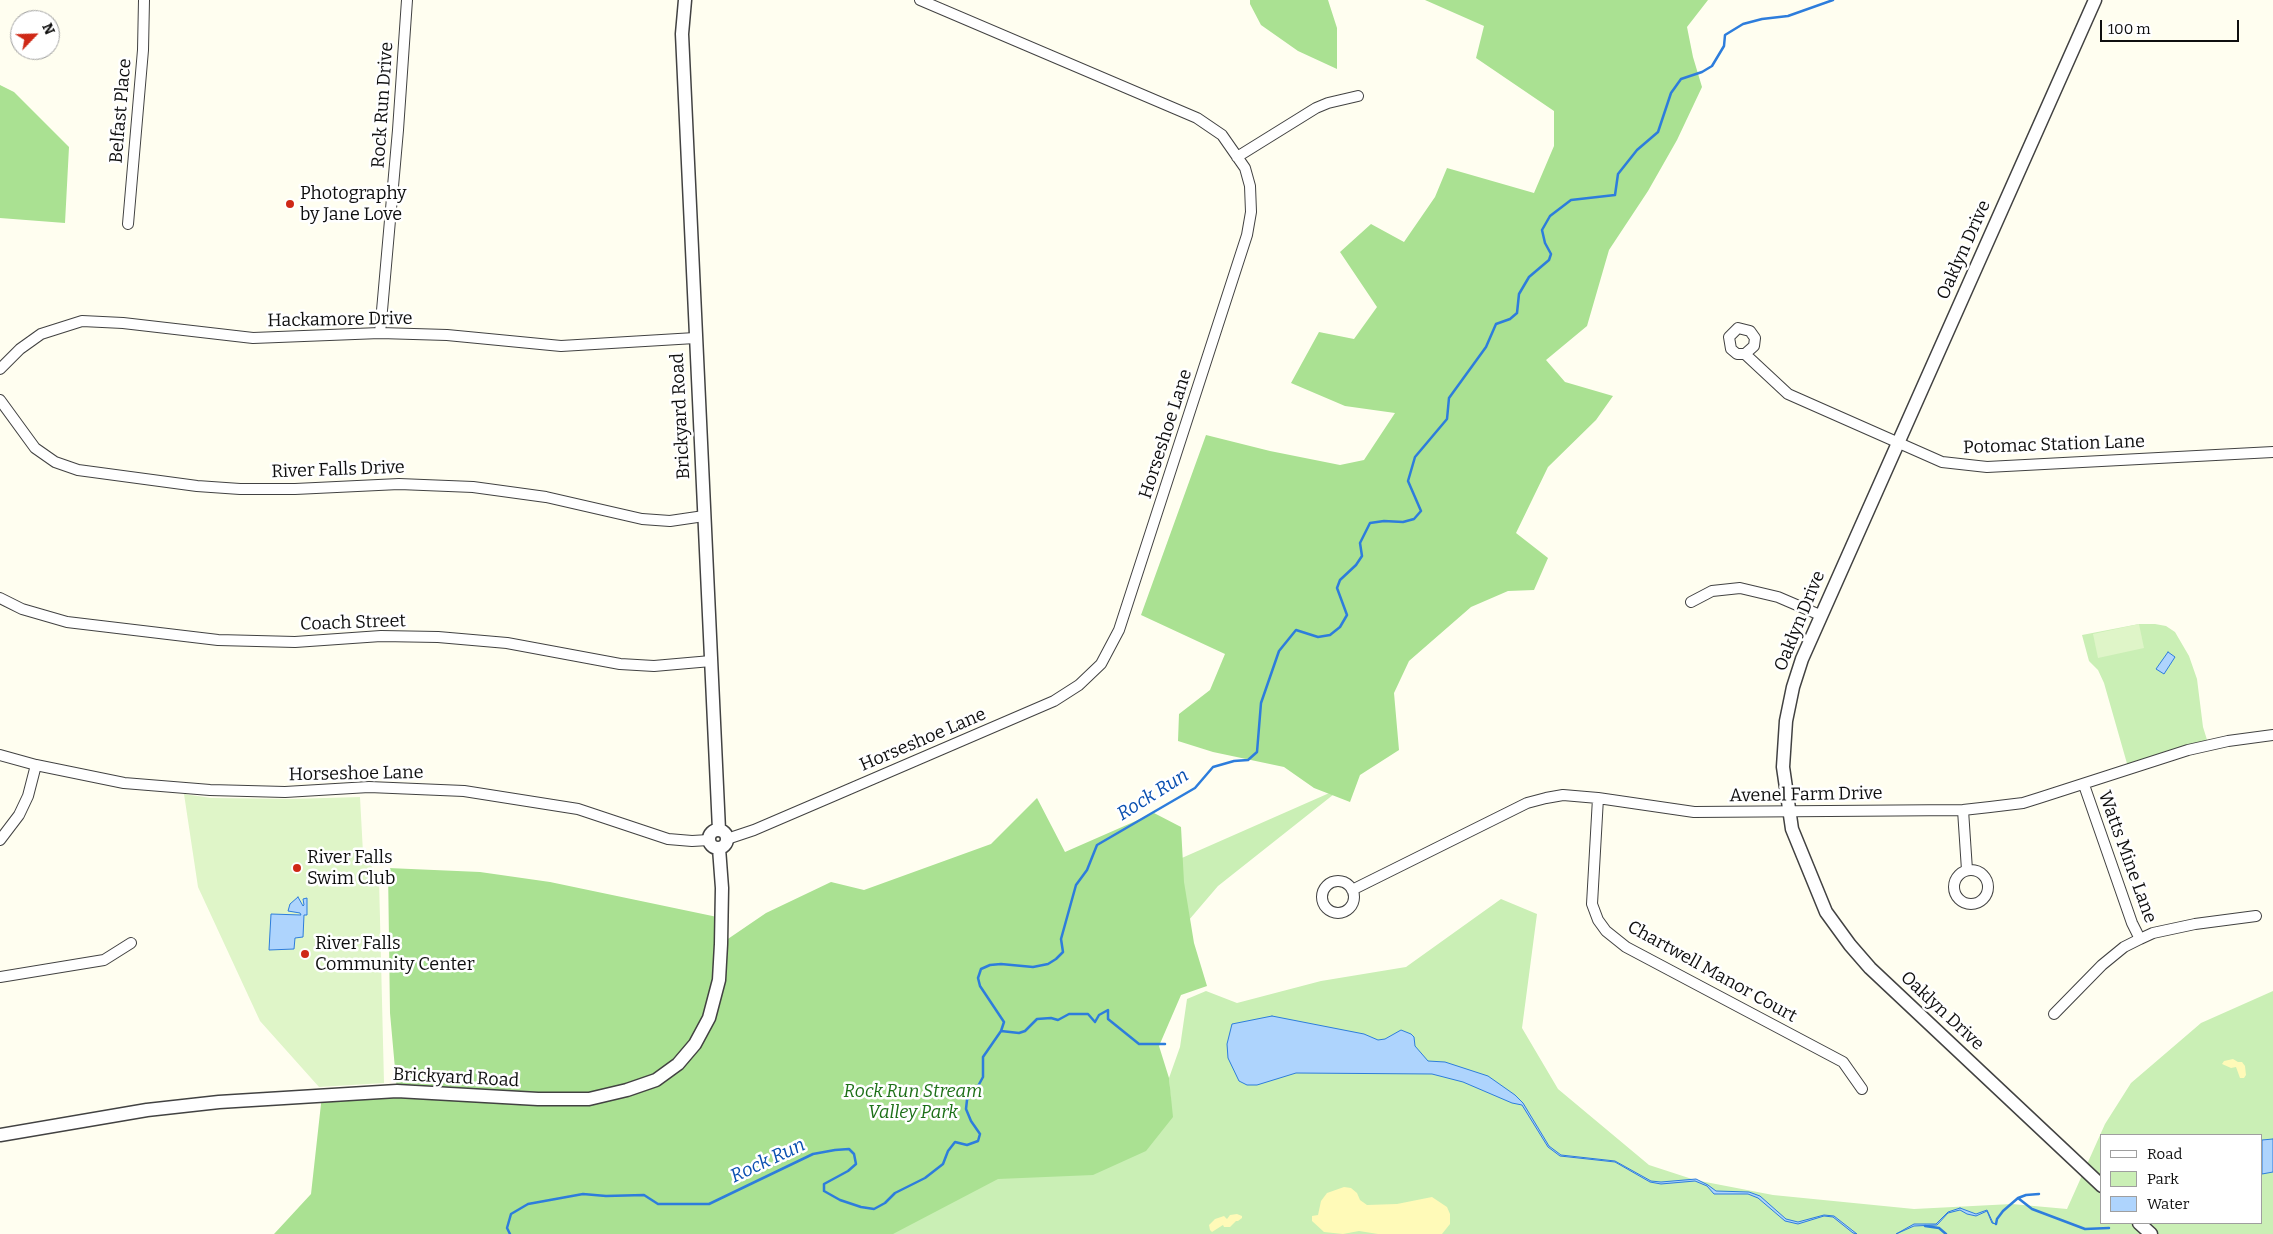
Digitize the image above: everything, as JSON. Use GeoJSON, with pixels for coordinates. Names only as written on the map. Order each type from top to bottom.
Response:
{"type":"FeatureCollection","features":[{"type":"Feature","properties":{"kind":"street","name":"Belfast Place"},"geometry":{"type":"LineString","coordinates":[[128,224],[143,50],[144,0]]}},
{"type":"Feature","properties":{"kind":"street","name":"Rock Run Drive"},"geometry":{"type":"LineString","coordinates":[[380,332],[398,130],[407,0]]}},
{"type":"Feature","properties":{"kind":"street","name":"Brickyard Road"},"geometry":{"type":"LineString","coordinates":[[0,1135],[148,1110],[219,1102],[397,1091],[538,1099],[589,1099],[628,1090],[656,1080],[678,1064],[695,1044],[709,1018],[719,980],[722,888],[682,34],[685,0]]}},
{"type":"Feature","properties":{"kind":"street","name":"Horseshoe Lane"},"geometry":{"type":"LineString","coordinates":[[0,755],[36,765],[124,783],[210,790],[285,792],[369,787],[464,791],[578,809],[668,839],[692,842],[719,839],[797,812],[1054,700],[1079,685],[1101,664],[1119,630],[1247,235],[1251,212],[1250,186],[1244,168],[1222,135],[1197,118],[920,0]]}},
{"type":"Feature","properties":{"kind":"street","name":"Oaklyn Drive"},"geometry":{"type":"LineString","coordinates":[[2095,0],[1820,615],[1793,687],[1786,721],[1783,767],[1792,829],[1826,912],[1850,945],[1870,968],[2100,1184]]}},
{"type":"Feature","properties":{"kind":"street"},"geometry":{"type":"LineString","coordinates":[[1237,157],[1316,108],[1328,103],[1358,96]]}},
{"type":"Feature","properties":{"kind":"street","name":"Hackamore Drive"},"geometry":{"type":"LineString","coordinates":[[0,369],[20,349],[41,334],[82,321],[123,322],[253,338],[380,332],[447,335],[561,346],[695,338]]}},
{"type":"Feature","properties":{"kind":"street","name":"Potomac Station Lane"},"geometry":{"type":"LineString","coordinates":[[1746,354],[1788,394],[1942,462],[1987,467],[2273,452]]}},
{"type":"Feature","properties":{"kind":"street","name":"River Falls Drive"},"geometry":{"type":"LineString","coordinates":[[0,400],[35,448],[55,462],[78,470],[197,486],[240,489],[295,490],[400,484],[473,487],[546,497],[642,519],[670,521],[704,516]]}},
{"type":"Feature","properties":{"kind":"street"},"geometry":{"type":"LineString","coordinates":[[1691,602],[1712,591],[1740,588],[1778,597],[1820,615]]}},
{"type":"Feature","properties":{"kind":"street","name":"Coach Street"},"geometry":{"type":"LineString","coordinates":[[0,598],[22,609],[67,622],[218,640],[295,642],[381,636],[438,637],[507,643],[620,664],[654,666],[710,661]]}},
{"type":"Feature","properties":{"kind":"street","name":"Avenel Farm Drive"},"geometry":{"type":"LineString","coordinates":[[1352,890],[1528,803],[1563,795],[1598,798],[1694,812],[1963,810],[2023,803],[2084,785],[2188,750],[2228,741],[2273,735]]}},
{"type":"Feature","properties":{"kind":"street"},"geometry":{"type":"LineString","coordinates":[[0,840],[19,815],[25,803],[36,765]]}},
{"type":"Feature","properties":{"kind":"street","name":"Watts Mine Lane"},"geometry":{"type":"LineString","coordinates":[[2084,785],[2132,923],[2140,939]]}},
{"type":"Feature","properties":{"kind":"street","name":"Chartwell Manor Court"},"geometry":{"type":"LineString","coordinates":[[1598,798],[1592,904],[1598,920],[1606,931],[1626,946],[1843,1062],[1862,1089]]}},
{"type":"Feature","properties":{"kind":"street"},"geometry":{"type":"LineString","coordinates":[[1963,810],[1967,870]]}},
{"type":"Feature","properties":{"kind":"street"},"geometry":{"type":"LineString","coordinates":[[2054,1014],[2102,965],[2124,947],[2140,939],[2154,933],[2195,924],[2256,916]]}},
{"type":"Feature","properties":{"kind":"street"},"geometry":{"type":"LineString","coordinates":[[0,977],[104,960],[131,943]]}},
{"type":"Feature","properties":{"kind":"street"},"geometry":{"type":"LineString","coordinates":[[2140,1224],[2151,1234]]}},
{"type":"Feature","properties":{"kind":"green space"},"geometry":{"type":"Polygon","coordinates":[[[1250,0],[1328,0],[1337,28],[1337,69],[1298,51],[1261,25],[1250,4],[1250,0]]]}},
{"type":"Feature","properties":{"kind":"green space"},"geometry":{"type":"Polygon","coordinates":[[[1425,0],[1708,0],[1687,27],[1702,87],[1677,140],[1648,191],[1609,250],[1587,326],[1546,360],[1565,382],[1613,396],[1596,420],[1548,467],[1516,533],[1548,558],[1534,590],[1508,591],[1471,607],[1409,661],[1394,693],[1399,750],[1360,775],[1350,802],[1314,788],[1284,767],[1213,752],[1178,741],[1179,714],[1210,690],[1225,654],[1141,615],[1206,435],[1270,451],[1340,465],[1364,460],[1395,413],[1345,406],[1291,383],[1319,332],[1354,339],[1377,307],[1340,252],[1371,224],[1404,242],[1435,197],[1447,168],[1534,193],[1554,146],[1554,111],[1476,58],[1484,26],[1425,0]]]}},
{"type":"Feature","properties":{"kind":"green space"},"geometry":{"type":"Polygon","coordinates":[[[0,85],[14,92],[69,147],[65,223],[0,218],[0,85]]]}},
{"type":"Feature","properties":{"kind":"green space"},"geometry":{"type":"Polygon","coordinates":[[[2139,624],[2166,626],[2175,632],[2189,656],[2197,679],[2203,727],[2208,743],[2128,767],[2104,683],[2098,670],[2089,661],[2082,635],[2139,624]]]}},
{"type":"Feature","properties":{"kind":"green space"},"geometry":{"type":"Polygon","coordinates":[[[2139,624],[2144,648],[2098,658],[2093,634],[2139,624]]]}},
{"type":"Feature","properties":{"kind":"green space","name":"Rock Run Stream Valley Park"},"geometry":{"type":"Polygon","coordinates":[[[1343,787],[1218,886],[1153,962],[1016,1177],[1054,1175],[1172,1117],[1169,1078],[1180,1047],[1187,999],[1206,991],[1237,1003],[1321,981],[1406,967],[1501,899],[1537,914],[1522,1028],[1558,1089],[1649,1165],[1695,1180],[1773,1195],[1914,1209],[2012,1204],[2067,1209],[2100,1135],[2100,1224],[2263,1224],[2263,1134],[2101,1134],[2131,1083],[2201,1023],[2273,991],[2273,1234],[388,1234],[1175,861],[1343,787]]]}},
{"type":"Feature","properties":{"kind":"green space","name":"River Falls Community Center"},"geometry":{"type":"Polygon","coordinates":[[[184,794],[211,798],[291,799],[360,797],[363,853],[379,878],[384,1083],[319,1087],[260,1021],[198,887],[184,794]]]}},
{"type":"Feature","properties":{"kind":"green space","name":"Rock Run Stream Valley Park"},"geometry":{"type":"Polygon","coordinates":[[[1037,798],[1065,852],[1154,813],[1181,827],[1184,882],[1194,943],[1207,986],[1181,995],[1159,1046],[1169,1078],[1173,1117],[1146,1151],[1093,1175],[998,1179],[893,1234],[274,1234],[311,1194],[322,1095],[397,1091],[390,1013],[388,868],[480,872],[550,882],[722,918],[722,943],[766,913],[831,882],[864,890],[991,844],[1037,798]]]}},
{"type":"Feature","properties":{"kind":"sand"},"geometry":{"type":"Polygon","coordinates":[[[2233,1059],[2242,1062],[2245,1066],[2246,1075],[2244,1078],[2240,1078],[2236,1067],[2231,1068],[2222,1064],[2224,1061],[2233,1059]]]}},
{"type":"Feature","properties":{"kind":"sand"},"geometry":{"type":"Polygon","coordinates":[[[1344,1187],[1351,1188],[1357,1193],[1360,1200],[1367,1205],[1397,1204],[1432,1197],[1447,1207],[1450,1214],[1450,1224],[1442,1234],[1378,1234],[1359,1231],[1343,1234],[1324,1232],[1312,1221],[1312,1216],[1318,1215],[1321,1201],[1327,1193],[1344,1187]]]}},
{"type":"Feature","properties":{"kind":"sand"},"geometry":{"type":"Polygon","coordinates":[[[1237,1214],[1242,1216],[1242,1218],[1230,1227],[1224,1227],[1223,1225],[1212,1232],[1210,1230],[1209,1225],[1215,1219],[1224,1216],[1227,1219],[1230,1215],[1237,1214]]]}},
{"type":"Feature","properties":{"kind":"water"},"geometry":{"type":"Polygon","coordinates":[[[2168,652],[2175,657],[2164,674],[2156,669],[2168,652]]]}},
{"type":"Feature","properties":{"kind":"water"},"geometry":{"type":"Polygon","coordinates":[[[298,897],[303,906],[303,899],[307,898],[307,915],[304,915],[303,937],[295,938],[294,949],[269,950],[271,914],[301,915],[300,913],[288,911],[290,904],[298,897]]]}},
{"type":"Feature","properties":{"kind":"water"},"geometry":{"type":"Polygon","coordinates":[[[1272,1016],[1364,1034],[1378,1040],[1385,1039],[1401,1030],[1414,1037],[1415,1046],[1428,1061],[1445,1062],[1488,1076],[1515,1095],[1523,1103],[1549,1146],[1561,1155],[1615,1161],[1651,1181],[1696,1179],[1716,1191],[1749,1192],[1760,1196],[1786,1219],[1798,1222],[1824,1215],[1834,1216],[1857,1234],[1833,1217],[1824,1216],[1798,1224],[1785,1221],[1758,1198],[1748,1194],[1714,1194],[1707,1186],[1695,1181],[1661,1184],[1650,1182],[1615,1162],[1560,1156],[1548,1147],[1522,1105],[1512,1103],[1463,1082],[1432,1074],[1296,1073],[1257,1085],[1247,1085],[1239,1081],[1228,1058],[1227,1044],[1232,1024],[1272,1016]]]}},
{"type":"Feature","properties":{"kind":"water"},"geometry":{"type":"Polygon","coordinates":[[[2273,1139],[2273,1172],[2263,1174],[2263,1140],[2273,1139]]]}},
{"type":"Feature","properties":{"kind":"water"},"geometry":{"type":"Polygon","coordinates":[[[1960,1208],[1976,1214],[1987,1210],[1993,1223],[1996,1224],[1992,1223],[1987,1211],[1976,1216],[1960,1210],[1948,1213],[1937,1225],[1914,1226],[1896,1234],[1914,1224],[1936,1224],[1948,1212],[1960,1208]]]}},
{"type":"Feature","properties":{"kind":"waterway","name":"Rock Run"},"geometry":{"type":"LineString","coordinates":[[510,1234],[507,1228],[511,1214],[528,1204],[583,1194],[606,1196],[644,1195],[658,1204],[709,1204],[813,1154],[849,1149],[854,1154],[856,1164],[848,1171],[824,1184],[824,1191],[840,1200],[874,1209],[885,1203],[895,1193],[925,1178],[943,1164],[948,1151],[955,1142],[967,1145],[978,1141],[980,1134],[971,1121],[966,1109],[967,1100],[983,1077],[983,1057],[1001,1031],[1004,1022],[980,986],[978,978],[981,969],[990,965],[1001,964],[1033,967],[1048,964],[1056,959],[1063,952],[1061,939],[1076,885],[1087,870],[1097,845],[1195,788],[1213,767],[1234,761],[1248,760],[1257,752],[1261,703],[1279,651],[1296,630],[1318,637],[1330,635],[1340,627],[1347,615],[1337,588],[1340,580],[1356,565],[1362,556],[1360,543],[1370,523],[1384,521],[1403,522],[1414,519],[1421,511],[1408,481],[1415,457],[1447,419],[1449,398],[1486,347],[1496,324],[1510,319],[1517,313],[1519,294],[1529,277],[1549,260],[1551,254],[1545,243],[1542,230],[1550,216],[1571,200],[1615,195],[1618,174],[1637,150],[1658,132],[1671,93],[1681,79],[1702,72],[1712,66],[1724,46],[1725,35],[1743,24],[1762,19],[1788,16],[1833,0]]}},
{"type":"Feature","properties":{"kind":"waterway"},"geometry":{"type":"LineString","coordinates":[[1001,1031],[1019,1033],[1025,1031],[1037,1019],[1051,1018],[1058,1020],[1069,1014],[1088,1014],[1095,1022],[1099,1015],[1108,1010],[1108,1019],[1139,1044],[1165,1044]]}},
{"type":"Feature","properties":{"kind":"waterway"},"geometry":{"type":"LineString","coordinates":[[2018,1198],[2039,1194]]}},
{"type":"Feature","properties":{"kind":"waterway"},"geometry":{"type":"LineString","coordinates":[[1996,1224],[2003,1211],[2018,1198],[2032,1209],[2085,1229],[2109,1228]]}},
{"type":"Feature","properties":{"kind":"waterway"},"geometry":{"type":"LineString","coordinates":[[1925,1226],[1939,1228],[1946,1234]]}},
{"type":"Feature","properties":{"kind":"place","name":"Photography by Jane Love"},"geometry":{"type":"Point","coordinates":[290,204]}},
{"type":"Feature","properties":{"kind":"place","name":"River Falls Swim Club"},"geometry":{"type":"Point","coordinates":[297,868]}},
{"type":"Feature","properties":{"kind":"place","name":"River Falls Community Center"},"geometry":{"type":"Point","coordinates":[305,954]}}]}
